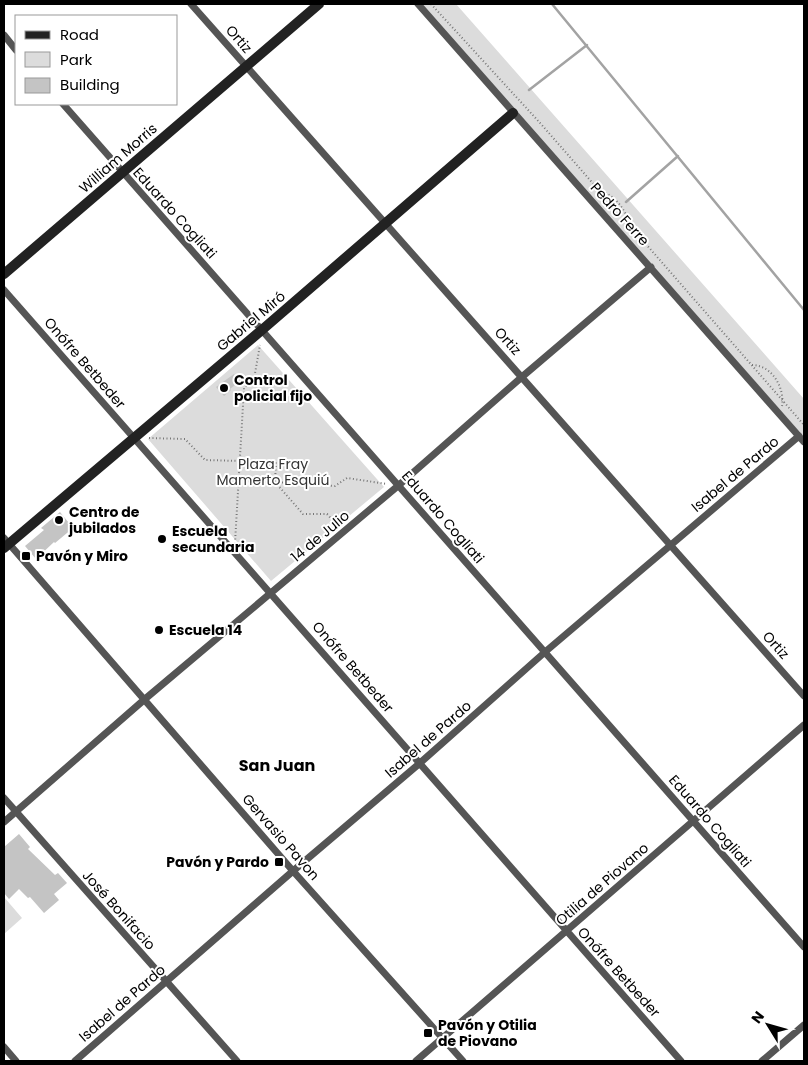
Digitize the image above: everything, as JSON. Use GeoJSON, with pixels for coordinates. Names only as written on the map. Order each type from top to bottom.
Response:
{"type":"FeatureCollection","features":[{"type":"Feature","properties":{"kind":"street","name":"Ortiz"},"geometry":{"type":"LineString","coordinates":[[192,4],[523,376],[804,696]]}},
{"type":"Feature","properties":{"kind":"street","name":"William Morris"},"geometry":{"type":"LineString","coordinates":[[4,274],[318,4]]}},
{"type":"Feature","properties":{"kind":"street","name":"Pedro Ferre"},"geometry":{"type":"LineString","coordinates":[[418,4],[802,439]]}},
{"type":"Feature","properties":{"kind":"street"},"geometry":{"type":"LineString","coordinates":[[4,35],[15,49]]}},
{"type":"Feature","properties":{"kind":"street","name":"Eduardo Cogliati"},"geometry":{"type":"LineString","coordinates":[[63,105],[263,329],[804,947]]}},
{"type":"Feature","properties":{"kind":"street","name":"Gabriel Miró"},"geometry":{"type":"LineString","coordinates":[[5,543],[134,438],[263,329],[513,113]]}},
{"type":"Feature","properties":{"kind":"street","name":"14 de Julio"},"geometry":{"type":"LineString","coordinates":[[4,822],[145,699],[399,486],[523,376],[651,267]]}},
{"type":"Feature","properties":{"kind":"street","name":"Onófre Betbeder"},"geometry":{"type":"LineString","coordinates":[[4,290],[681,1061]]}},
{"type":"Feature","properties":{"kind":"street","name":"Isabel de Pardo"},"geometry":{"type":"LineString","coordinates":[[75,1061],[670,545],[802,439]]}},
{"type":"Feature","properties":{"kind":"street","name":"Gervasio Pavon"},"geometry":{"type":"LineString","coordinates":[[5,543],[145,699],[293,871],[462,1061]]}},
{"type":"Feature","properties":{"kind":"street","name":"Otilia de Piovano"},"geometry":{"type":"LineString","coordinates":[[416,1061],[804,725]]}},
{"type":"Feature","properties":{"kind":"street","name":"José Bonifacio"},"geometry":{"type":"LineString","coordinates":[[4,798],[237,1061]]}},
{"type":"Feature","properties":{"kind":"street"},"geometry":{"type":"LineString","coordinates":[[762,1061],[804,1025]]}},
{"type":"Feature","properties":{"kind":"street"},"geometry":{"type":"LineString","coordinates":[[4,1047],[16,1061]]}},
{"type":"Feature","properties":{"kind":"path"},"geometry":{"type":"LineString","coordinates":[[431,4],[599,190],[804,425]]}},
{"type":"Feature","properties":{"kind":"path"},"geometry":{"type":"LineString","coordinates":[[599,190],[610,196],[626,213],[630,226]]}},
{"type":"Feature","properties":{"kind":"path"},"geometry":{"type":"LineString","coordinates":[[617,211],[621,208]]}},
{"type":"Feature","properties":{"kind":"path"},"geometry":{"type":"LineString","coordinates":[[235,552],[244,388],[254,379],[263,329]]}},
{"type":"Feature","properties":{"kind":"path"},"geometry":{"type":"LineString","coordinates":[[752,365],[760,366],[775,376],[783,401],[778,412]]}},
{"type":"Feature","properties":{"kind":"path"},"geometry":{"type":"LineString","coordinates":[[134,438],[185,439],[205,460],[276,462],[275,482],[303,514],[327,514],[344,532]]}},
{"type":"Feature","properties":{"kind":"path"},"geometry":{"type":"LineString","coordinates":[[239,481],[335,486],[346,478],[399,486]]}},
{"type":"Feature","properties":{"kind":"green space"},"geometry":{"type":"Polygon","coordinates":[[[421,4],[456,4],[804,399],[804,437],[421,4]]]}},
{"type":"Feature","properties":{"kind":"green space","name":"Plaza Fray Mamerto Esquiú"},"geometry":{"type":"Polygon","coordinates":[[[258,345],[384,487],[271,581],[148,439],[258,345]]]}},
{"type":"Feature","properties":{"kind":"green space"},"geometry":{"type":"Polygon","coordinates":[[[4,897],[22,918],[4,934],[4,897]]]}},
{"type":"Feature","properties":{"kind":"building"},"geometry":{"type":"Polygon","coordinates":[[[234,374],[240,381],[224,396],[216,387],[234,374]]]}},
{"type":"Feature","properties":{"kind":"building"},"geometry":{"type":"Polygon","coordinates":[[[60,512],[73,528],[36,559],[25,546],[44,530],[41,528],[60,512]]]}},
{"type":"Feature","properties":{"kind":"building"},"geometry":{"type":"Polygon","coordinates":[[[19,834],[30,847],[28,849],[55,875],[58,873],[67,883],[54,894],[59,900],[44,913],[30,897],[28,898],[19,889],[9,899],[4,893],[4,847],[19,834]]]}},
{"type":"Feature","properties":{"kind":"waterway"},"geometry":{"type":"LineString","coordinates":[[552,4],[804,310]]}},
{"type":"Feature","properties":{"kind":"waterway"},"geometry":{"type":"LineString","coordinates":[[529,90],[587,45]]}},
{"type":"Feature","properties":{"kind":"waterway"},"geometry":{"type":"LineString","coordinates":[[626,202],[678,156]]}},
{"type":"Feature","properties":{"kind":"place","name":"Control policial fijo"},"geometry":{"type":"Point","coordinates":[224,388]}},
{"type":"Feature","properties":{"kind":"place","name":"Centro de jubilados"},"geometry":{"type":"Point","coordinates":[59,520]}},
{"type":"Feature","properties":{"kind":"place","name":"Escuela secundaria"},"geometry":{"type":"Point","coordinates":[162,539]}},
{"type":"Feature","properties":{"kind":"place","name":"Pavón y Miro"},"geometry":{"type":"Point","coordinates":[26,556]}},
{"type":"Feature","properties":{"kind":"place","name":"Escuela 14"},"geometry":{"type":"Point","coordinates":[159,630]}},
{"type":"Feature","properties":{"kind":"place","name":"Pavón y Pardo"},"geometry":{"type":"Point","coordinates":[279,862]}},
{"type":"Feature","properties":{"kind":"place","name":"Pavón y Otilia de Piovano"},"geometry":{"type":"Point","coordinates":[428,1033]}},
{"type":"Feature","properties":{"kind":"district","name":"San Juan"},"geometry":{"type":"Point","coordinates":[277,765]}}]}
